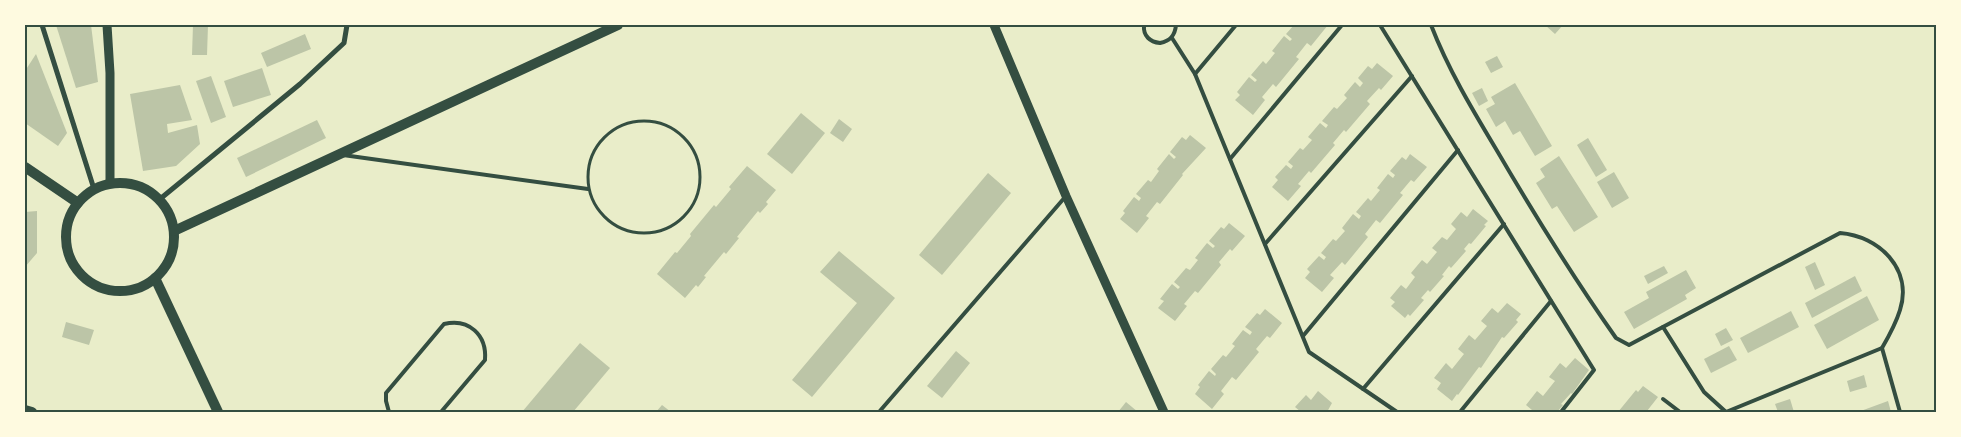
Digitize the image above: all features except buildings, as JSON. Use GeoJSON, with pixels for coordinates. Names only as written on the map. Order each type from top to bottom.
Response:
{"type":"FeatureCollection","features":[{"type":"Feature","properties":{"kind":"main road"},"geometry":{"type":"LineString","coordinates":[[174,231],[618,25]]}},
{"type":"Feature","properties":{"kind":"main road"},"geometry":{"type":"LineString","coordinates":[[25,167],[78,203]]}},
{"type":"Feature","properties":{"kind":"main road"},"geometry":{"type":"LineString","coordinates":[[110,183],[128,183],[137,186],[145,189],[160,200],[169,214],[174,231],[173,248],[166,265],[155,278],[135,289],[113,291],[91,283],[75,267],[66,246],[67,224],[78,203],[94,190],[110,183]]}},
{"type":"Feature","properties":{"kind":"main road"},"geometry":{"type":"LineString","coordinates":[[155,278],[218,412]]}},
{"type":"Feature","properties":{"kind":"main road"},"geometry":{"type":"LineString","coordinates":[[25,410],[32,412]]}},
{"type":"Feature","properties":{"kind":"street"},"geometry":{"type":"LineString","coordinates":[[42,25],[94,190]]}},
{"type":"Feature","properties":{"kind":"street"},"geometry":{"type":"LineString","coordinates":[[107,25],[110,73],[110,183]]}},
{"type":"Feature","properties":{"kind":"street"},"geometry":{"type":"LineString","coordinates":[[160,200],[300,84],[344,43],[347,25]]}},
{"type":"Feature","properties":{"kind":"street"},"geometry":{"type":"LineString","coordinates":[[994,25],[1066,196],[1164,412]]}},
{"type":"Feature","properties":{"kind":"lane"},"geometry":{"type":"LineString","coordinates":[[1144,25],[1144,34],[1154,42],[1166,42],[1172,38],[1176,25]]}},
{"type":"Feature","properties":{"kind":"lane"},"geometry":{"type":"LineString","coordinates":[[1195,74],[1236,25]]}},
{"type":"Feature","properties":{"kind":"lane"},"geometry":{"type":"LineString","coordinates":[[1230,160],[1342,25]]}},
{"type":"Feature","properties":{"kind":"lane"},"geometry":{"type":"LineString","coordinates":[[1380,25],[1594,370],[1561,412]]}},
{"type":"Feature","properties":{"kind":"lane"},"geometry":{"type":"LineString","coordinates":[[1431,25],[1458,84],[1534,215],[1616,338],[1630,345],[1840,233],[1850,234],[1869,239],[1885,251],[1894,264],[1900,278],[1902,299],[1900,309],[1882,348],[1900,412]]}},
{"type":"Feature","properties":{"kind":"lane"},"geometry":{"type":"LineString","coordinates":[[1172,38],[1195,74],[1309,352],[1397,412]]}},
{"type":"Feature","properties":{"kind":"lane"},"geometry":{"type":"LineString","coordinates":[[1265,244],[1412,76]]}},
{"type":"Feature","properties":{"kind":"lane"},"geometry":{"type":"LineString","coordinates":[[1303,336],[1458,150]]}},
{"type":"Feature","properties":{"kind":"lane"},"geometry":{"type":"LineString","coordinates":[[339,154],[588,189]]}},
{"type":"Feature","properties":{"kind":"lane"},"geometry":{"type":"LineString","coordinates":[[879,412],[1066,196]]}},
{"type":"Feature","properties":{"kind":"lane"},"geometry":{"type":"LineString","coordinates":[[1363,389],[1504,224]]}},
{"type":"Feature","properties":{"kind":"lane"},"geometry":{"type":"LineString","coordinates":[[1460,412],[1551,301]]}},
{"type":"Feature","properties":{"kind":"lane"},"geometry":{"type":"LineString","coordinates":[[383,412],[388,410],[386,393],[444,324],[460,322],[468,324],[480,335],[486,351],[485,360],[441,412]]}},
{"type":"Feature","properties":{"kind":"lane"},"geometry":{"type":"LineString","coordinates":[[1663,327],[1704,392],[1726,412],[1882,348]]}},
{"type":"Feature","properties":{"kind":"lane"},"geometry":{"type":"LineString","coordinates":[[1663,399],[1680,412]]}},
{"type":"Feature","properties":{"kind":"path"},"geometry":{"type":"LineString","coordinates":[[638,121],[661,124],[682,135],[690,144],[699,165],[699,189],[690,211],[672,226],[650,234],[626,232],[615,227],[598,211],[588,189],[588,166],[598,145],[615,128],[638,121]]}}]}
